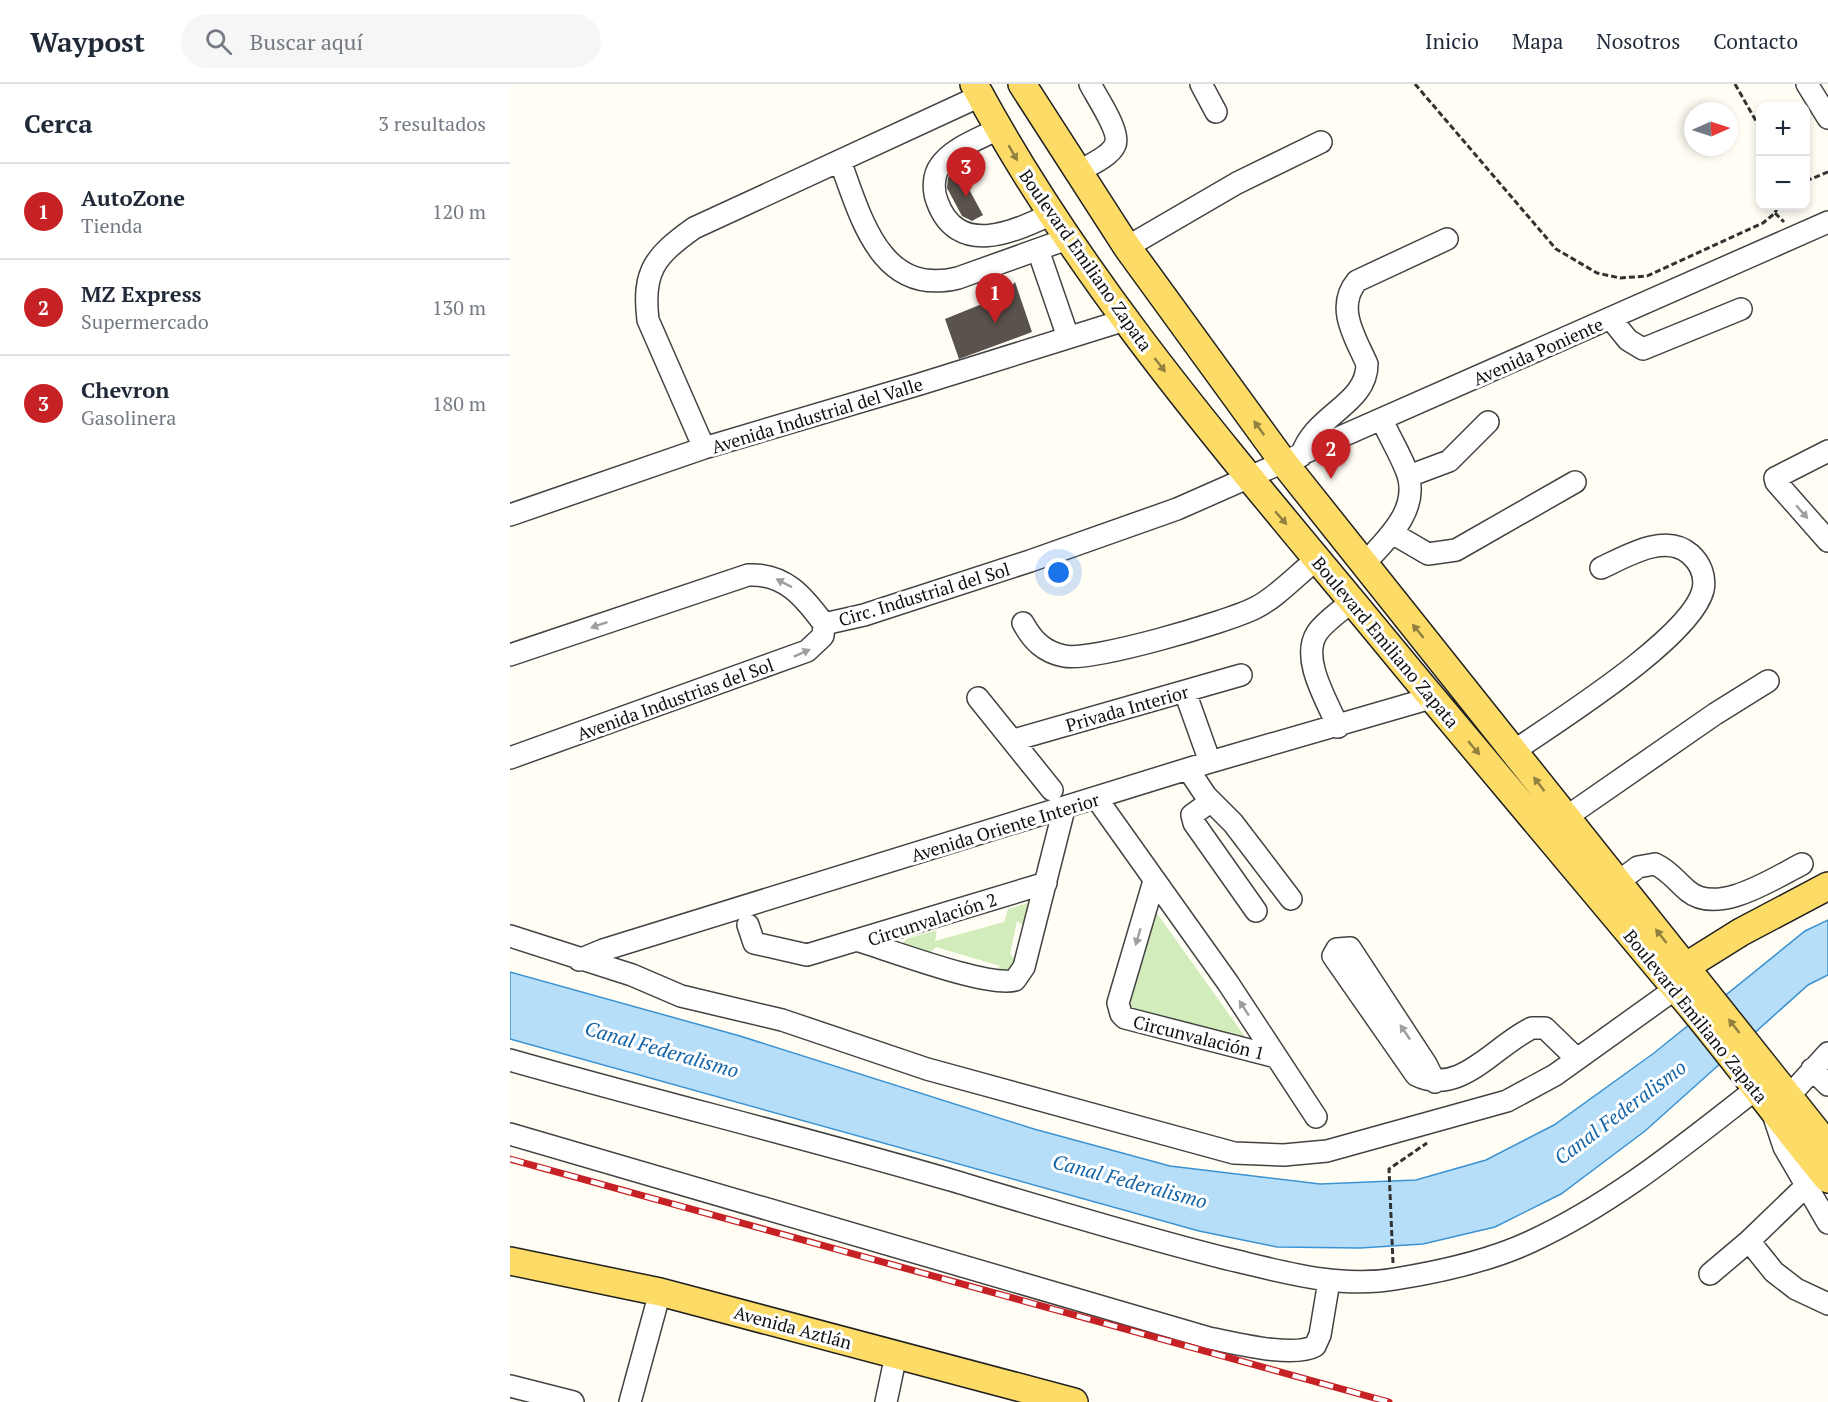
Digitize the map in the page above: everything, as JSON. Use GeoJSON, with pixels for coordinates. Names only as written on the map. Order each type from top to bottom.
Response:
{"type":"FeatureCollection","features":[{"type":"Feature","properties":{"kind":"main road","name":"Boulevard Emiliano Zapata"},"geometry":{"type":"LineString","coordinates":[[1027,86],[1076,173],[1127,247],[1292,460],[1364,564],[1618,882],[1680,978]]}},
{"type":"Feature","properties":{"kind":"main road","name":"Boulevard Emiliano Zapata"},"geometry":{"type":"LineString","coordinates":[[977,90],[998,129],[1067,239],[1125,320],[1248,479],[1431,698],[1703,1004],[1752,1072],[1781,1103],[1820,1129],[1828,1146]]}},
{"type":"Feature","properties":{"kind":"main road"},"geometry":{"type":"LineString","coordinates":[[1680,978],[1741,932],[1828,886]]}},
{"type":"Feature","properties":{"kind":"main road","name":"Boulevard Emiliano Zapata"},"geometry":{"type":"LineString","coordinates":[[1781,1103],[1816,1183]]}},
{"type":"Feature","properties":{"kind":"main road","name":"Avenida Aztlán"},"geometry":{"type":"LineString","coordinates":[[510,1261],[660,1292],[1074,1402]]}},
{"type":"Feature","properties":{"kind":"street"},"geometry":{"type":"LineString","coordinates":[[1076,173],[1107,153],[1115,146],[1116,141],[1112,126],[1090,84]]}},
{"type":"Feature","properties":{"kind":"street"},"geometry":{"type":"LineString","coordinates":[[1201,84],[1216,112]]}},
{"type":"Feature","properties":{"kind":"street"},"geometry":{"type":"LineString","coordinates":[[1807,84],[1828,118]]}},
{"type":"Feature","properties":{"kind":"street"},"geometry":{"type":"LineString","coordinates":[[704,448],[648,320],[646,297],[648,277],[666,248],[694,228],[840,161],[977,90]]}},
{"type":"Feature","properties":{"kind":"street"},"geometry":{"type":"LineString","coordinates":[[998,129],[949,155],[939,166],[935,176],[936,198],[947,220],[957,230],[969,234],[993,236],[1027,226],[1051,214]]}},
{"type":"Feature","properties":{"kind":"street"},"geometry":{"type":"LineString","coordinates":[[1127,247],[1237,183],[1321,142]]}},
{"type":"Feature","properties":{"kind":"street"},"geometry":{"type":"LineString","coordinates":[[840,161],[874,247],[883,257],[905,272],[929,280],[945,282],[978,273],[1067,239]]}},
{"type":"Feature","properties":{"kind":"street","name":"Avenida Poniente"},"geometry":{"type":"LineString","coordinates":[[1248,479],[1828,222]]}},
{"type":"Feature","properties":{"kind":"street"},"geometry":{"type":"LineString","coordinates":[[1292,460],[1323,421],[1345,405],[1360,388],[1367,374],[1366,364],[1346,308],[1348,292],[1357,281],[1447,239]]}},
{"type":"Feature","properties":{"kind":"street"},"geometry":{"type":"LineString","coordinates":[[1038,250],[1068,337]]}},
{"type":"Feature","properties":{"kind":"street"},"geometry":{"type":"LineString","coordinates":[[1611,319],[1628,340],[1643,349],[1741,309]]}},
{"type":"Feature","properties":{"kind":"street","name":"Avenida Industrial del Valle"},"geometry":{"type":"LineString","coordinates":[[510,515],[704,448],[1125,320]]}},
{"type":"Feature","properties":{"kind":"street"},"geometry":{"type":"LineString","coordinates":[[1364,564],[1404,516],[1410,492],[1409,476],[1382,420]]}},
{"type":"Feature","properties":{"kind":"street"},"geometry":{"type":"LineString","coordinates":[[1409,476],[1449,461],[1488,422]]}},
{"type":"Feature","properties":{"kind":"street"},"geometry":{"type":"LineString","coordinates":[[1828,452],[1778,476],[1776,482],[1828,541]]}},
{"type":"Feature","properties":{"kind":"street","name":"Circ. Industrial del Sol"},"geometry":{"type":"LineString","coordinates":[[510,655],[748,575],[770,576],[793,587],[803,595],[824,624],[864,615],[1030,561],[1177,509],[1248,479]]}},
{"type":"Feature","properties":{"kind":"street"},"geometry":{"type":"LineString","coordinates":[[1392,533],[1428,554],[1456,550],[1575,482]]}},
{"type":"Feature","properties":{"kind":"street"},"geometry":{"type":"LineString","coordinates":[[1514,751],[1636,666],[1671,634],[1694,607],[1703,591],[1704,575],[1697,560],[1684,549],[1671,545],[1660,545],[1601,568]]}},
{"type":"Feature","properties":{"kind":"street"},"geometry":{"type":"LineString","coordinates":[[1023,623],[1033,640],[1052,653],[1067,657],[1104,654],[1257,607],[1317,559]]}},
{"type":"Feature","properties":{"kind":"street"},"geometry":{"type":"LineString","coordinates":[[1338,727],[1315,671],[1310,651],[1317,633],[1352,602]]}},
{"type":"Feature","properties":{"kind":"street","name":"Avenida Industrias del Sol"},"geometry":{"type":"LineString","coordinates":[[510,758],[807,651],[823,636],[824,624]]}},
{"type":"Feature","properties":{"kind":"street","name":"Privada Interior"},"geometry":{"type":"LineString","coordinates":[[1014,740],[1240,675]]}},
{"type":"Feature","properties":{"kind":"street"},"geometry":{"type":"LineString","coordinates":[[1565,818],[1715,714],[1767,681]]}},
{"type":"Feature","properties":{"kind":"street"},"geometry":{"type":"LineString","coordinates":[[1185,692],[1210,762]]}},
{"type":"Feature","properties":{"kind":"street"},"geometry":{"type":"LineString","coordinates":[[978,698],[1052,790]]}},
{"type":"Feature","properties":{"kind":"street","name":"Avenida Oriente Interior"},"geometry":{"type":"LineString","coordinates":[[579,960],[1210,762],[1338,727],[1431,698]]}},
{"type":"Feature","properties":{"kind":"street"},"geometry":{"type":"LineString","coordinates":[[1188,769],[1210,802],[1233,823],[1291,899]]}},
{"type":"Feature","properties":{"kind":"street","name":"Circunvalación 1"},"geometry":{"type":"LineString","coordinates":[[1097,799],[1228,983],[1276,1057]]}},
{"type":"Feature","properties":{"kind":"street"},"geometry":{"type":"LineString","coordinates":[[1210,802],[1192,815],[1194,823],[1256,911]]}},
{"type":"Feature","properties":{"kind":"street","name":"Circunvalación 2"},"geometry":{"type":"LineString","coordinates":[[859,941],[984,979],[1007,982],[1015,980],[1024,967],[1064,809]]}},
{"type":"Feature","properties":{"kind":"street"},"geometry":{"type":"LineString","coordinates":[[1618,882],[1638,867],[1655,864],[1674,876],[1688,891],[1707,899],[1719,898],[1735,896],[1755,888],[1802,864]]}},
{"type":"Feature","properties":{"kind":"street","name":"Circunvalación 1"},"geometry":{"type":"LineString","coordinates":[[1154,881],[1119,1003],[1120,1014],[1125,1018],[1276,1057]]}},
{"type":"Feature","properties":{"kind":"street","name":"Circunvalación 2"},"geometry":{"type":"LineString","coordinates":[[859,941],[1046,883]]}},
{"type":"Feature","properties":{"kind":"street"},"geometry":{"type":"LineString","coordinates":[[748,925],[754,943],[800,955],[859,941]]}},
{"type":"Feature","properties":{"kind":"street"},"geometry":{"type":"LineString","coordinates":[[510,936],[579,960],[632,975],[681,996],[782,1020],[927,1069],[1234,1153],[1284,1155],[1327,1151],[1431,1120],[1463,1115],[1507,1101],[1555,1075],[1680,978]]}},
{"type":"Feature","properties":{"kind":"street"},"geometry":{"type":"LineString","coordinates":[[1382,1013],[1435,1082],[1452,1079],[1464,1073],[1532,1028],[1545,1028],[1577,1059]]}},
{"type":"Feature","properties":{"kind":"street"},"geometry":{"type":"LineString","coordinates":[[1781,1103],[1828,1053]]}},
{"type":"Feature","properties":{"kind":"street"},"geometry":{"type":"LineString","coordinates":[[1276,1057],[1316,1117]]}},
{"type":"Feature","properties":{"kind":"street"},"geometry":{"type":"LineString","coordinates":[[510,1060],[951,1180],[1189,1249],[1329,1281],[1354,1283],[1393,1280],[1455,1266],[1527,1244],[1584,1215],[1644,1175],[1752,1072]]}},
{"type":"Feature","properties":{"kind":"street"},"geometry":{"type":"LineString","coordinates":[[1812,1069],[1828,1085]]}},
{"type":"Feature","properties":{"kind":"street"},"geometry":{"type":"LineString","coordinates":[[510,1134],[858,1238],[1220,1340],[1264,1347],[1309,1349],[1315,1346],[1320,1335],[1329,1281]]}},
{"type":"Feature","properties":{"kind":"street"},"geometry":{"type":"LineString","coordinates":[[1710,1274],[1816,1183],[1828,1223]]}},
{"type":"Feature","properties":{"kind":"street"},"geometry":{"type":"LineString","coordinates":[[1749,1241],[1781,1278],[1796,1289],[1828,1304]]}},
{"type":"Feature","properties":{"kind":"street"},"geometry":{"type":"LineString","coordinates":[[630,1402],[660,1292]]}},
{"type":"Feature","properties":{"kind":"street"},"geometry":{"type":"LineString","coordinates":[[886,1402],[896,1355]]}},
{"type":"Feature","properties":{"kind":"street"},"geometry":{"type":"LineString","coordinates":[[510,1386],[573,1402]]}},
{"type":"Feature","properties":{"kind":"path"},"geometry":{"type":"LineString","coordinates":[[1415,84],[1556,249],[1597,273],[1620,278],[1647,276],[1763,224],[1776,210]]}},
{"type":"Feature","properties":{"kind":"path"},"geometry":{"type":"LineString","coordinates":[[1735,84],[1756,120]]}},
{"type":"Feature","properties":{"kind":"path"},"geometry":{"type":"LineString","coordinates":[[1810,179],[1828,172]]}},
{"type":"Feature","properties":{"kind":"path"},"geometry":{"type":"LineString","coordinates":[[1393,1264],[1389,1169],[1435,1137]]}},
{"type":"Feature","properties":{"kind":"green space"},"geometry":{"type":"Polygon","coordinates":[[[1034,901],[1027,928],[1017,921],[1010,954],[1018,963],[1014,980],[991,974],[1000,966],[936,947],[927,956],[902,945],[906,939],[937,930],[935,941],[1004,922],[1008,909],[1034,901]]]}},
{"type":"Feature","properties":{"kind":"green space"},"geometry":{"type":"Polygon","coordinates":[[[1154,909],[1248,1041],[1129,1008],[1154,909]]]}},
{"type":"Feature","properties":{"kind":"water","name":"Canal Federalismo"},"geometry":{"type":"Polygon","coordinates":[[[1828,920],[1828,975],[1808,985],[1645,1131],[1561,1194],[1495,1227],[1423,1244],[1360,1248],[1277,1247],[1199,1231],[510,1039],[510,972],[740,1036],[1034,1129],[1170,1166],[1320,1184],[1416,1180],[1486,1160],[1554,1125],[1654,1053],[1805,931],[1828,920]]]}},
{"type":"Feature","properties":{"kind":"building"},"geometry":{"type":"Polygon","coordinates":[[[959,171],[983,215],[972,221],[962,216],[947,188],[948,177],[959,171]]]}},
{"type":"Feature","properties":{"kind":"building"},"geometry":{"type":"Polygon","coordinates":[[[1015,282],[1032,332],[959,359],[945,319],[1004,295],[1015,282]]]}},
{"type":"Feature","properties":{"kind":"railway"},"geometry":{"type":"LineString","coordinates":[[510,1159],[1389,1402]]}},
{"type":"Feature","properties":{"kind":"place","name":"Chevron"},"geometry":{"type":"Point","coordinates":[966,197]}},
{"type":"Feature","properties":{"kind":"place","name":"AutoZone"},"geometry":{"type":"Point","coordinates":[995,323]}},
{"type":"Feature","properties":{"kind":"place","name":"MZ Express"},"geometry":{"type":"Point","coordinates":[1331,479]}}]}
